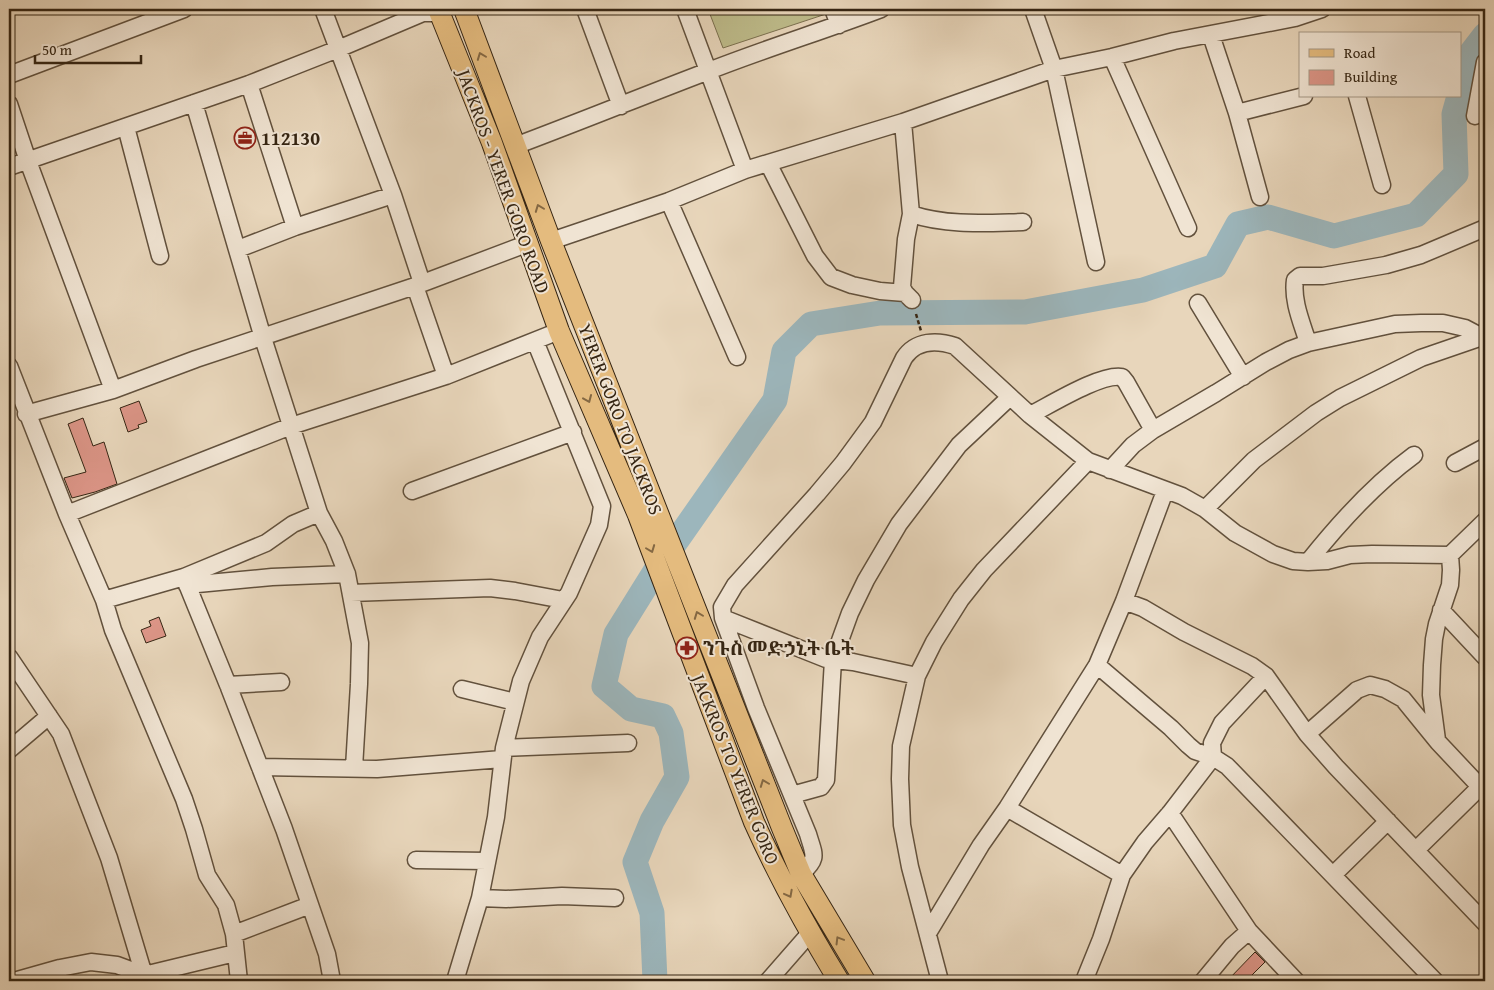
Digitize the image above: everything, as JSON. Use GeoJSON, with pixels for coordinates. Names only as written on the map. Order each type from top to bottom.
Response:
{"type":"FeatureCollection","features":[{"type":"Feature","properties":{"kind":"main road","name":"YERER GORO TO JACKROS"},"geometry":{"type":"LineString","coordinates":[[468,10],[515,146],[551,241],[801,874]]}},
{"type":"Feature","properties":{"kind":"main road","name":"JACKROS - YERER GORO ROAD"},"geometry":{"type":"LineString","coordinates":[[439,11],[486,126],[529,243],[558,331],[568,354]]}},
{"type":"Feature","properties":{"kind":"main road","name":"JACKROS TO YERER GORO"},"geometry":{"type":"LineString","coordinates":[[568,354],[638,515],[754,822],[776,870],[806,926],[839,981]]}},
{"type":"Feature","properties":{"kind":"main road"},"geometry":{"type":"LineString","coordinates":[[801,874],[864,981]]}},
{"type":"Feature","properties":{"kind":"street"},"geometry":{"type":"LineString","coordinates":[[9,74],[184,9]]}},
{"type":"Feature","properties":{"kind":"street"},"geometry":{"type":"LineString","coordinates":[[323,9],[393,195],[446,376]]}},
{"type":"Feature","properties":{"kind":"street"},"geometry":{"type":"LineString","coordinates":[[585,9],[621,106]]}},
{"type":"Feature","properties":{"kind":"street"},"geometry":{"type":"LineString","coordinates":[[685,9],[745,170]]}},
{"type":"Feature","properties":{"kind":"street"},"geometry":{"type":"LineString","coordinates":[[833,9],[839,25]]}},
{"type":"Feature","properties":{"kind":"street"},"geometry":{"type":"LineString","coordinates":[[515,146],[708,71],[881,9]]}},
{"type":"Feature","properties":{"kind":"street"},"geometry":{"type":"LineString","coordinates":[[1033,9],[1054,69],[1096,262]]}},
{"type":"Feature","properties":{"kind":"street"},"geometry":{"type":"LineString","coordinates":[[551,241],[669,201],[768,162],[903,122],[1054,69],[1322,9]]}},
{"type":"Feature","properties":{"kind":"street"},"geometry":{"type":"LineString","coordinates":[[9,167],[249,84],[423,13],[439,11]]}},
{"type":"Feature","properties":{"kind":"street"},"geometry":{"type":"LineString","coordinates":[[1211,35],[1237,113],[1260,197]]}},
{"type":"Feature","properties":{"kind":"street"},"geometry":{"type":"LineString","coordinates":[[1112,57],[1188,228]]}},
{"type":"Feature","properties":{"kind":"street"},"geometry":{"type":"LineString","coordinates":[[1475,116],[1485,62]]}},
{"type":"Feature","properties":{"kind":"street"},"geometry":{"type":"LineString","coordinates":[[249,84],[295,227]]}},
{"type":"Feature","properties":{"kind":"street"},"geometry":{"type":"LineString","coordinates":[[1237,113],[1299,97]]}},
{"type":"Feature","properties":{"kind":"street"},"geometry":{"type":"LineString","coordinates":[[1359,98],[1382,185]]}},
{"type":"Feature","properties":{"kind":"street"},"geometry":{"type":"LineString","coordinates":[[194,103],[263,338],[319,513],[334,541],[347,574],[360,643],[354,768]]}},
{"type":"Feature","properties":{"kind":"street"},"geometry":{"type":"LineString","coordinates":[[9,104],[28,161],[113,390]]}},
{"type":"Feature","properties":{"kind":"street"},"geometry":{"type":"LineString","coordinates":[[903,122],[911,214],[903,262],[902,287],[909,297]]}},
{"type":"Feature","properties":{"kind":"street"},"geometry":{"type":"LineString","coordinates":[[126,128],[160,256]]}},
{"type":"Feature","properties":{"kind":"street"},"geometry":{"type":"LineString","coordinates":[[768,162],[815,256],[831,277],[861,287],[909,297]]}},
{"type":"Feature","properties":{"kind":"street"},"geometry":{"type":"LineString","coordinates":[[238,249],[295,227],[393,195]]}},
{"type":"Feature","properties":{"kind":"street"},"geometry":{"type":"LineString","coordinates":[[669,201],[737,358]]}},
{"type":"Feature","properties":{"kind":"street"},"geometry":{"type":"LineString","coordinates":[[911,214],[927,219],[954,223],[1023,222]]}},
{"type":"Feature","properties":{"kind":"street"},"geometry":{"type":"LineString","coordinates":[[1308,343],[1297,307],[1294,287],[1295,280],[1300,276],[1324,276],[1386,265],[1420,255],[1485,228]]}},
{"type":"Feature","properties":{"kind":"street"},"geometry":{"type":"LineString","coordinates":[[26,414],[113,390],[196,359],[418,285],[529,243]]}},
{"type":"Feature","properties":{"kind":"street"},"geometry":{"type":"LineString","coordinates":[[1198,302],[1243,377]]}},
{"type":"Feature","properties":{"kind":"street"},"geometry":{"type":"LineString","coordinates":[[1110,470],[1133,445],[1153,430],[1266,362],[1308,343],[1395,324],[1443,323],[1465,328],[1484,336]]}},
{"type":"Feature","properties":{"kind":"street"},"geometry":{"type":"LineString","coordinates":[[67,514],[291,426],[446,376],[558,331]]}},
{"type":"Feature","properties":{"kind":"street"},"geometry":{"type":"LineString","coordinates":[[1205,509],[1254,460],[1316,413],[1348,394],[1421,358],[1484,336]]}},
{"type":"Feature","properties":{"kind":"street"},"geometry":{"type":"LineString","coordinates":[[455,981],[480,898],[496,817],[503,753],[521,681],[540,637],[569,592],[599,526],[602,506],[535,341]]}},
{"type":"Feature","properties":{"kind":"street"},"geometry":{"type":"LineString","coordinates":[[801,874],[812,864],[814,854],[808,834],[756,708],[723,618],[722,607],[735,586],[843,463],[873,422],[909,350],[917,345],[941,342],[955,346],[1030,415],[1088,461],[1182,496],[1205,509],[1235,533],[1266,550],[1292,561],[1327,561],[1350,555],[1372,554],[1450,556]]}},
{"type":"Feature","properties":{"kind":"street"},"geometry":{"type":"LineString","coordinates":[[9,366],[26,414],[104,600],[113,630],[184,799],[207,875],[226,905],[234,934],[240,981]]}},
{"type":"Feature","properties":{"kind":"street"},"geometry":{"type":"LineString","coordinates":[[1030,415],[1102,379],[1116,376],[1122,377],[1126,382],[1153,430]]}},
{"type":"Feature","properties":{"kind":"street"},"geometry":{"type":"LineString","coordinates":[[792,795],[821,787],[826,780],[833,660],[850,613],[866,580],[899,524],[959,445],[1010,397]]}},
{"type":"Feature","properties":{"kind":"street"},"geometry":{"type":"LineString","coordinates":[[412,491],[573,432]]}},
{"type":"Feature","properties":{"kind":"street"},"geometry":{"type":"LineString","coordinates":[[1455,463],[1485,447]]}},
{"type":"Feature","properties":{"kind":"street"},"geometry":{"type":"LineString","coordinates":[[1308,562],[1334,529],[1392,471],[1414,455]]}},
{"type":"Feature","properties":{"kind":"street"},"geometry":{"type":"LineString","coordinates":[[940,981],[910,867],[902,825],[901,746],[916,676],[934,642],[961,599],[1037,513],[1088,461]]}},
{"type":"Feature","properties":{"kind":"street"},"geometry":{"type":"LineString","coordinates":[[928,933],[981,845],[1007,808],[1097,664],[1124,601],[1165,490]]}},
{"type":"Feature","properties":{"kind":"street"},"geometry":{"type":"LineString","coordinates":[[185,581],[266,543],[293,524],[319,513]]}},
{"type":"Feature","properties":{"kind":"street"},"geometry":{"type":"LineString","coordinates":[[1438,742],[1432,712],[1431,672],[1434,639],[1450,584],[1450,556],[1485,521]]}},
{"type":"Feature","properties":{"kind":"street"},"geometry":{"type":"LineString","coordinates":[[104,600],[185,581],[347,574]]}},
{"type":"Feature","properties":{"kind":"street"},"geometry":{"type":"LineString","coordinates":[[185,581],[228,684],[284,829],[327,954],[332,981]]}},
{"type":"Feature","properties":{"kind":"street"},"geometry":{"type":"LineString","coordinates":[[351,593],[490,588],[563,600]]}},
{"type":"Feature","properties":{"kind":"street"},"geometry":{"type":"LineString","coordinates":[[1124,601],[1143,608],[1184,632],[1252,666],[1266,676],[1307,734],[1336,767],[1485,923]]}},
{"type":"Feature","properties":{"kind":"street"},"geometry":{"type":"LineString","coordinates":[[1441,610],[1485,656]]}},
{"type":"Feature","properties":{"kind":"street"},"geometry":{"type":"LineString","coordinates":[[723,618],[812,654],[833,660],[853,662],[916,676]]}},
{"type":"Feature","properties":{"kind":"street"},"geometry":{"type":"LineString","coordinates":[[9,657],[61,734],[103,840],[144,975]]}},
{"type":"Feature","properties":{"kind":"street"},"geometry":{"type":"LineString","coordinates":[[1097,664],[1171,728],[1188,746],[1213,757],[1227,766],[1435,981]]}},
{"type":"Feature","properties":{"kind":"street"},"geometry":{"type":"LineString","coordinates":[[1084,981],[1101,939],[1122,875],[1145,842],[1213,757],[1212,743],[1222,723],[1266,676]]}},
{"type":"Feature","properties":{"kind":"street"},"geometry":{"type":"LineString","coordinates":[[228,684],[282,682]]}},
{"type":"Feature","properties":{"kind":"street"},"geometry":{"type":"LineString","coordinates":[[1307,734],[1357,690],[1370,685],[1386,688],[1403,699],[1438,742],[1483,790],[1416,850]]}},
{"type":"Feature","properties":{"kind":"street"},"geometry":{"type":"LineString","coordinates":[[462,690],[515,702]]}},
{"type":"Feature","properties":{"kind":"street"},"geometry":{"type":"LineString","coordinates":[[9,750],[49,716]]}},
{"type":"Feature","properties":{"kind":"street"},"geometry":{"type":"LineString","coordinates":[[260,767],[376,769],[503,753],[628,743]]}},
{"type":"Feature","properties":{"kind":"street"},"geometry":{"type":"LineString","coordinates":[[1007,808],[1122,875]]}},
{"type":"Feature","properties":{"kind":"street"},"geometry":{"type":"LineString","coordinates":[[1170,812],[1249,931],[1296,981]]}},
{"type":"Feature","properties":{"kind":"street"},"geometry":{"type":"LineString","coordinates":[[1333,875],[1388,821]]}},
{"type":"Feature","properties":{"kind":"street"},"geometry":{"type":"LineString","coordinates":[[416,860],[487,861]]}},
{"type":"Feature","properties":{"kind":"street"},"geometry":{"type":"LineString","coordinates":[[480,898],[506,899],[562,896],[615,898]]}},
{"type":"Feature","properties":{"kind":"street"},"geometry":{"type":"LineString","coordinates":[[234,934],[310,905]]}},
{"type":"Feature","properties":{"kind":"street"},"geometry":{"type":"LineString","coordinates":[[768,981],[806,926]]}},
{"type":"Feature","properties":{"kind":"street"},"geometry":{"type":"LineString","coordinates":[[1203,981],[1232,946],[1249,931]]}},
{"type":"Feature","properties":{"kind":"street"},"geometry":{"type":"LineString","coordinates":[[14,981],[60,968],[91,962],[117,965],[144,975],[235,953]]}},
{"type":"Feature","properties":{"kind":"path"},"geometry":{"type":"LineString","coordinates":[[909,297],[922,338]]}},
{"type":"Feature","properties":{"kind":"shaded area"},"geometry":{"type":"Polygon","coordinates":[[[708,9],[828,9],[829,13],[723,48],[708,9]]]}},
{"type":"Feature","properties":{"kind":"building"},"geometry":{"type":"Polygon","coordinates":[[[139,401],[147,422],[138,425],[139,428],[128,432],[120,408],[139,401]]]}},
{"type":"Feature","properties":{"kind":"building"},"geometry":{"type":"Polygon","coordinates":[[[83,418],[93,446],[104,442],[117,484],[72,498],[64,478],[86,472],[68,424],[83,418]]]}},
{"type":"Feature","properties":{"kind":"building"},"geometry":{"type":"Polygon","coordinates":[[[159,617],[166,636],[146,643],[141,630],[151,626],[149,621],[159,617]]]}},
{"type":"Feature","properties":{"kind":"building"},"geometry":{"type":"Polygon","coordinates":[[[1255,952],[1265,962],[1246,981],[1227,981],[1255,952]]]}},
{"type":"Feature","properties":{"kind":"waterway"},"geometry":{"type":"LineString","coordinates":[[1462,82],[1468,57],[1485,35]]}},
{"type":"Feature","properties":{"kind":"waterway"},"geometry":{"type":"LineString","coordinates":[[655,981],[652,913],[635,862],[652,821],[677,777],[671,733],[663,716],[631,709],[604,686],[616,634],[654,573],[775,400],[784,351],[811,324],[880,313],[1025,312],[1143,290],[1215,266],[1238,224],[1268,217],[1334,236],[1416,215],[1456,174],[1454,114],[1458,98]]}},
{"type":"Feature","properties":{"kind":"place","name":"112130"},"geometry":{"type":"Point","coordinates":[245,138]}},
{"type":"Feature","properties":{"kind":"place","name":"ንጉስ መድኃኒት ቤት"},"geometry":{"type":"Point","coordinates":[687,648]}}]}
